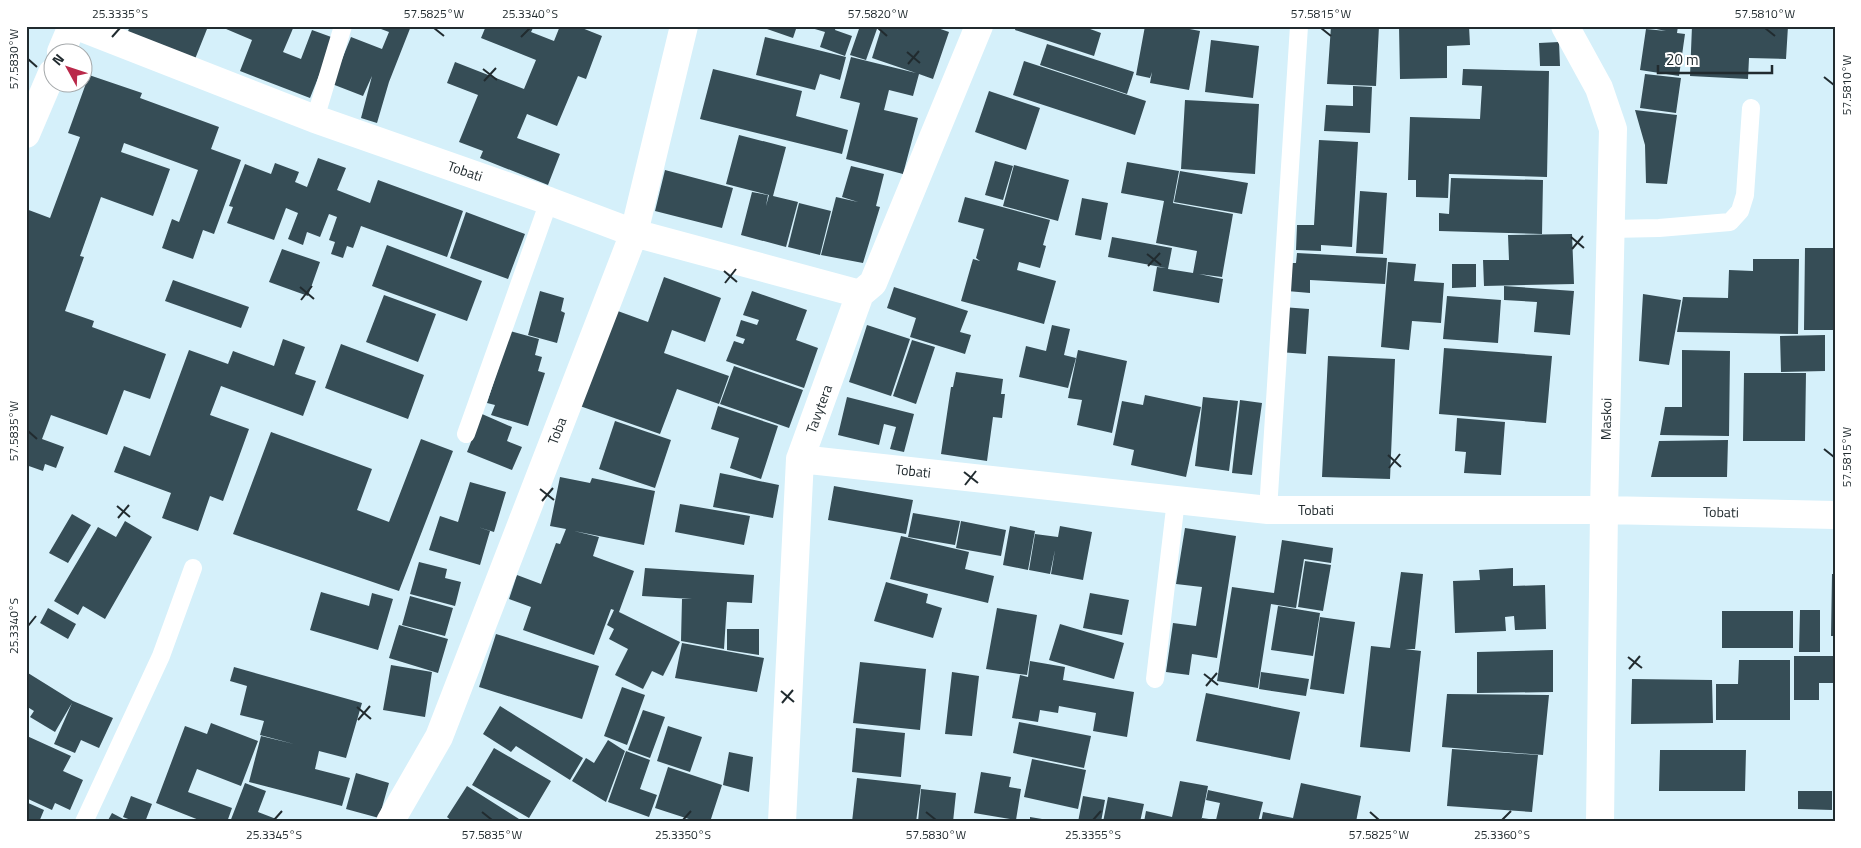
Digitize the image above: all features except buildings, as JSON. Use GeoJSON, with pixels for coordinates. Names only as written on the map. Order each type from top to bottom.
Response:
{"type":"FeatureCollection","features":[{"type":"Feature","properties":{"kind":"street"},"geometry":{"type":"LineString","coordinates":[[65,42],[72,26]]}},
{"type":"Feature","properties":{"kind":"street","name":"Tobati"},"geometry":{"type":"LineString","coordinates":[[77,26],[315,119],[549,200],[634,233],[860,294]]}},
{"type":"Feature","properties":{"kind":"street","name":"Toba"},"geometry":{"type":"LineString","coordinates":[[390,822],[439,737],[634,233],[684,26]]}},
{"type":"Feature","properties":{"kind":"street","name":"Tavytera"},"geometry":{"type":"LineString","coordinates":[[782,822],[800,459],[860,294],[873,283],[979,26]]}},
{"type":"Feature","properties":{"kind":"street","name":"Maskoi"},"geometry":{"type":"LineString","coordinates":[[1565,26],[1599,88],[1613,129],[1604,510],[1600,822]]}},
{"type":"Feature","properties":{"kind":"street"},"geometry":{"type":"LineString","coordinates":[[26,134],[44,92]]}},
{"type":"Feature","properties":{"kind":"street","name":"Tobati"},"geometry":{"type":"LineString","coordinates":[[800,459],[1268,510],[1604,510],[1835,515]]}},
{"type":"Feature","properties":{"kind":"lane"},"geometry":{"type":"LineString","coordinates":[[315,119],[343,26]]}},
{"type":"Feature","properties":{"kind":"lane"},"geometry":{"type":"LineString","coordinates":[[1268,510],[1299,26]]}},
{"type":"Feature","properties":{"kind":"lane"},"geometry":{"type":"LineString","coordinates":[[1610,229],[1659,228],[1730,222],[1740,211],[1745,196],[1751,108]]}},
{"type":"Feature","properties":{"kind":"lane"},"geometry":{"type":"LineString","coordinates":[[466,434],[549,200]]}},
{"type":"Feature","properties":{"kind":"lane"},"geometry":{"type":"LineString","coordinates":[[1155,679],[1176,500]]}},
{"type":"Feature","properties":{"kind":"lane"},"geometry":{"type":"LineString","coordinates":[[84,822],[161,656],[192,568]]}}]}
